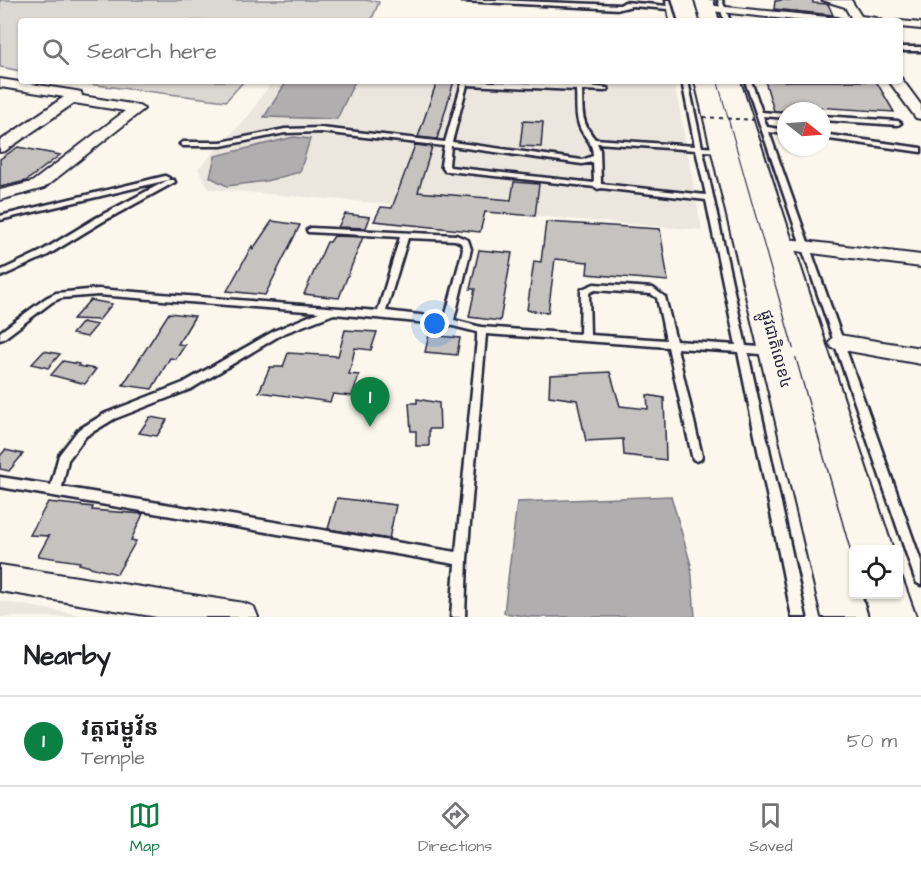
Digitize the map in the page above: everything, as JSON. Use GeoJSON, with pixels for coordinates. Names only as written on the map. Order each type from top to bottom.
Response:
{"type":"FeatureCollection","features":[{"type":"Feature","properties":{"kind":"highway"},"geometry":{"type":"LineString","coordinates":[[678,4],[689,18]]}},
{"type":"Feature","properties":{"kind":"highway","name":"ផ្លូវជាតិលេខ៤"},"geometry":{"type":"LineString","coordinates":[[706,84],[712,149],[773,338],[845,617]]}},
{"type":"Feature","properties":{"kind":"highway","name":"ផ្លូវជាតិលេខ៤"},"geometry":{"type":"LineString","coordinates":[[730,84],[792,246],[871,545]]}},
{"type":"Feature","properties":{"kind":"highway"},"geometry":{"type":"LineString","coordinates":[[773,338],[818,341]]}},
{"type":"Feature","properties":{"kind":"highway"},"geometry":{"type":"LineString","coordinates":[[888,599],[893,617]]}},
{"type":"Feature","properties":{"kind":"street"},"geometry":{"type":"LineString","coordinates":[[828,0],[847,2],[857,18]]}},
{"type":"Feature","properties":{"kind":"street"},"geometry":{"type":"LineString","coordinates":[[713,7],[811,18]]}},
{"type":"Feature","properties":{"kind":"street"},"geometry":{"type":"LineString","coordinates":[[903,24],[921,26]]}},
{"type":"Feature","properties":{"kind":"street"},"geometry":{"type":"LineString","coordinates":[[0,94],[7,84],[76,95],[0,148]]}},
{"type":"Feature","properties":{"kind":"street"},"geometry":{"type":"LineString","coordinates":[[898,84],[920,114]]}},
{"type":"Feature","properties":{"kind":"street"},"geometry":{"type":"LineString","coordinates":[[0,195],[38,185],[137,109],[71,98]]}},
{"type":"Feature","properties":{"kind":"street"},"geometry":{"type":"LineString","coordinates":[[792,246],[921,261]]}},
{"type":"Feature","properties":{"kind":"street"},"geometry":{"type":"LineString","coordinates":[[818,341],[921,356]]}},
{"type":"Feature","properties":{"kind":"street"},"geometry":{"type":"LineString","coordinates":[[0,578],[244,617]]}},
{"type":"Feature","properties":{"kind":"lane"},"geometry":{"type":"LineString","coordinates":[[462,0],[620,7],[631,5]]}},
{"type":"Feature","properties":{"kind":"lane"},"geometry":{"type":"LineString","coordinates":[[575,0],[631,5],[678,4]]}},
{"type":"Feature","properties":{"kind":"lane"},"geometry":{"type":"LineString","coordinates":[[668,0],[678,4]]}},
{"type":"Feature","properties":{"kind":"lane"},"geometry":{"type":"LineString","coordinates":[[713,7],[724,18]]}},
{"type":"Feature","properties":{"kind":"lane"},"geometry":{"type":"LineString","coordinates":[[903,49],[921,50]]}},
{"type":"Feature","properties":{"kind":"lane"},"geometry":{"type":"LineString","coordinates":[[465,84],[448,144],[445,165],[448,169],[598,188],[710,198]]}},
{"type":"Feature","properties":{"kind":"lane"},"geometry":{"type":"LineString","coordinates":[[494,84],[605,89]]}},
{"type":"Feature","properties":{"kind":"lane"},"geometry":{"type":"LineString","coordinates":[[686,84],[712,149],[710,198],[799,617]]}},
{"type":"Feature","properties":{"kind":"lane"},"geometry":{"type":"LineString","coordinates":[[749,84],[757,117],[765,129],[792,246]]}},
{"type":"Feature","properties":{"kind":"lane"},"geometry":{"type":"LineString","coordinates":[[579,87],[581,124],[595,141],[598,188]]}},
{"type":"Feature","properties":{"kind":"lane"},"geometry":{"type":"LineString","coordinates":[[757,117],[777,116]]}},
{"type":"Feature","properties":{"kind":"lane"},"geometry":{"type":"LineString","coordinates":[[831,119],[898,123]]}},
{"type":"Feature","properties":{"kind":"lane"},"geometry":{"type":"LineString","coordinates":[[765,129],[777,131]]}},
{"type":"Feature","properties":{"kind":"lane"},"geometry":{"type":"LineString","coordinates":[[183,144],[221,144],[285,131],[321,130],[582,162],[596,157]]}},
{"type":"Feature","properties":{"kind":"lane"},"geometry":{"type":"LineString","coordinates":[[831,137],[921,150]]}},
{"type":"Feature","properties":{"kind":"lane"},"geometry":{"type":"LineString","coordinates":[[595,141],[712,149]]}},
{"type":"Feature","properties":{"kind":"lane"},"geometry":{"type":"LineString","coordinates":[[0,218],[168,180],[43,254],[0,274]]}},
{"type":"Feature","properties":{"kind":"lane"},"geometry":{"type":"LineString","coordinates":[[311,230],[456,238],[465,242],[467,249],[449,322]]}},
{"type":"Feature","properties":{"kind":"lane"},"geometry":{"type":"LineString","coordinates":[[381,314],[405,235]]}},
{"type":"Feature","properties":{"kind":"lane"},"geometry":{"type":"LineString","coordinates":[[585,338],[585,291],[594,287],[641,290],[653,291],[661,297],[697,456]]}},
{"type":"Feature","properties":{"kind":"lane"},"geometry":{"type":"LineString","coordinates":[[0,337],[59,295],[98,292],[381,314],[449,322],[481,330],[742,350],[773,338]]}},
{"type":"Feature","properties":{"kind":"lane"},"geometry":{"type":"LineString","coordinates":[[55,491],[63,458],[82,433],[110,416],[188,386],[279,332],[334,311]]}},
{"type":"Feature","properties":{"kind":"lane"},"geometry":{"type":"LineString","coordinates":[[458,617],[481,330]]}},
{"type":"Feature","properties":{"kind":"lane"},"geometry":{"type":"LineString","coordinates":[[818,341],[921,579]]}},
{"type":"Feature","properties":{"kind":"lane"},"geometry":{"type":"LineString","coordinates":[[0,482],[461,559]]}},
{"type":"Feature","properties":{"kind":"path"},"geometry":{"type":"LineString","coordinates":[[703,117],[757,117]]}},
{"type":"Feature","properties":{"kind":"shaded area"},"geometry":{"type":"Polygon","coordinates":[[[0,0],[365,0],[379,2],[372,18],[18,18],[18,70],[0,67],[0,0]]]}},
{"type":"Feature","properties":{"kind":"shaded area"},"geometry":{"type":"Polygon","coordinates":[[[88,84],[241,84],[226,101],[88,84]]]}},
{"type":"Feature","properties":{"kind":"shaded area"},"geometry":{"type":"Polygon","coordinates":[[[270,84],[675,84],[702,230],[209,189],[198,169],[250,114],[270,84]]]}},
{"type":"Feature","properties":{"kind":"shaded area"},"geometry":{"type":"Polygon","coordinates":[[[285,84],[354,84],[337,119],[264,117],[285,84]]]}},
{"type":"Feature","properties":{"kind":"shaded area"},"geometry":{"type":"Polygon","coordinates":[[[294,137],[310,139],[300,172],[266,181],[227,186],[210,177],[215,156],[294,137]]]}},
{"type":"Feature","properties":{"kind":"shaded area"},"geometry":{"type":"Polygon","coordinates":[[[671,496],[691,565],[695,617],[530,617],[504,613],[517,502],[671,496]]]}},
{"type":"Feature","properties":{"kind":"shaded area"},"geometry":{"type":"Polygon","coordinates":[[[0,601],[93,617],[0,617],[0,601]]]}},
{"type":"Feature","properties":{"kind":"building"},"geometry":{"type":"Polygon","coordinates":[[[813,0],[813,3],[828,4],[833,15],[774,9],[775,1],[813,0]]]}},
{"type":"Feature","properties":{"kind":"building"},"geometry":{"type":"Polygon","coordinates":[[[436,84],[453,84],[437,139],[418,137],[436,84]]]}},
{"type":"Feature","properties":{"kind":"building"},"geometry":{"type":"Polygon","coordinates":[[[766,84],[878,84],[894,112],[831,108],[831,102],[777,102],[777,111],[774,111],[766,84]]]}},
{"type":"Feature","properties":{"kind":"building"},"geometry":{"type":"Polygon","coordinates":[[[523,121],[543,122],[541,147],[520,146],[523,121]]]}},
{"type":"Feature","properties":{"kind":"building"},"geometry":{"type":"Polygon","coordinates":[[[415,145],[432,147],[418,192],[511,200],[514,182],[539,184],[535,216],[485,212],[480,232],[374,221],[381,207],[392,208],[415,145]]]}},
{"type":"Feature","properties":{"kind":"building"},"geometry":{"type":"Polygon","coordinates":[[[18,147],[60,155],[26,181],[0,187],[0,159],[18,147]]]}},
{"type":"Feature","properties":{"kind":"building"},"geometry":{"type":"Polygon","coordinates":[[[345,214],[370,217],[366,228],[338,227],[345,214]]]}},
{"type":"Feature","properties":{"kind":"building"},"geometry":{"type":"Polygon","coordinates":[[[272,221],[300,225],[265,295],[227,291],[252,246],[253,249],[272,221]]]}},
{"type":"Feature","properties":{"kind":"building"},"geometry":{"type":"Polygon","coordinates":[[[546,222],[660,229],[668,281],[587,274],[588,262],[555,259],[548,313],[527,310],[534,261],[541,262],[546,222]]]}},
{"type":"Feature","properties":{"kind":"building"},"geometry":{"type":"Polygon","coordinates":[[[334,236],[363,237],[339,298],[304,294],[327,242],[330,242],[334,236]]]}},
{"type":"Feature","properties":{"kind":"building"},"geometry":{"type":"Polygon","coordinates":[[[479,250],[512,253],[500,321],[469,317],[475,289],[470,289],[479,250]]]}},
{"type":"Feature","properties":{"kind":"building"},"geometry":{"type":"Polygon","coordinates":[[[90,300],[112,304],[99,320],[73,319],[90,300]]]}},
{"type":"Feature","properties":{"kind":"building"},"geometry":{"type":"Polygon","coordinates":[[[169,313],[195,316],[178,344],[185,345],[176,359],[170,358],[152,389],[123,385],[169,313]]]}},
{"type":"Feature","properties":{"kind":"building"},"geometry":{"type":"Polygon","coordinates":[[[82,322],[97,325],[87,337],[72,334],[82,322]]]}},
{"type":"Feature","properties":{"kind":"building"},"geometry":{"type":"Polygon","coordinates":[[[345,330],[377,332],[371,350],[355,348],[349,374],[359,375],[352,396],[333,394],[330,402],[259,392],[270,367],[283,367],[288,353],[338,356],[345,330]]]}},
{"type":"Feature","properties":{"kind":"building"},"geometry":{"type":"Polygon","coordinates":[[[429,335],[460,338],[457,355],[425,352],[429,335]]]}},
{"type":"Feature","properties":{"kind":"building"},"geometry":{"type":"Polygon","coordinates":[[[44,351],[60,354],[48,368],[32,364],[44,351]]]}},
{"type":"Feature","properties":{"kind":"building"},"geometry":{"type":"Polygon","coordinates":[[[63,361],[96,369],[85,384],[51,375],[63,361]]]}},
{"type":"Feature","properties":{"kind":"building"},"geometry":{"type":"Polygon","coordinates":[[[610,372],[620,406],[648,409],[647,395],[664,398],[666,460],[624,455],[623,439],[586,441],[577,400],[549,396],[550,375],[610,372]]]}},
{"type":"Feature","properties":{"kind":"building"},"geometry":{"type":"Polygon","coordinates":[[[417,399],[439,403],[440,429],[429,429],[429,446],[416,446],[416,431],[411,431],[409,403],[417,403],[417,399]]]}},
{"type":"Feature","properties":{"kind":"building"},"geometry":{"type":"Polygon","coordinates":[[[150,417],[167,420],[157,436],[139,433],[150,417]]]}},
{"type":"Feature","properties":{"kind":"building"},"geometry":{"type":"Polygon","coordinates":[[[5,450],[23,454],[9,471],[0,469],[0,456],[5,450]]]}},
{"type":"Feature","properties":{"kind":"building"},"geometry":{"type":"Polygon","coordinates":[[[337,498],[396,505],[389,539],[328,529],[337,498]]]}},
{"type":"Feature","properties":{"kind":"building"},"geometry":{"type":"Polygon","coordinates":[[[48,502],[93,507],[92,510],[143,514],[131,540],[136,541],[117,574],[79,564],[80,562],[38,556],[49,536],[30,535],[48,502]]]}},
{"type":"Feature","properties":{"kind":"place","name":"វត្តជម្ពូវ័ន"},"geometry":{"type":"Point","coordinates":[370,427]}}]}
